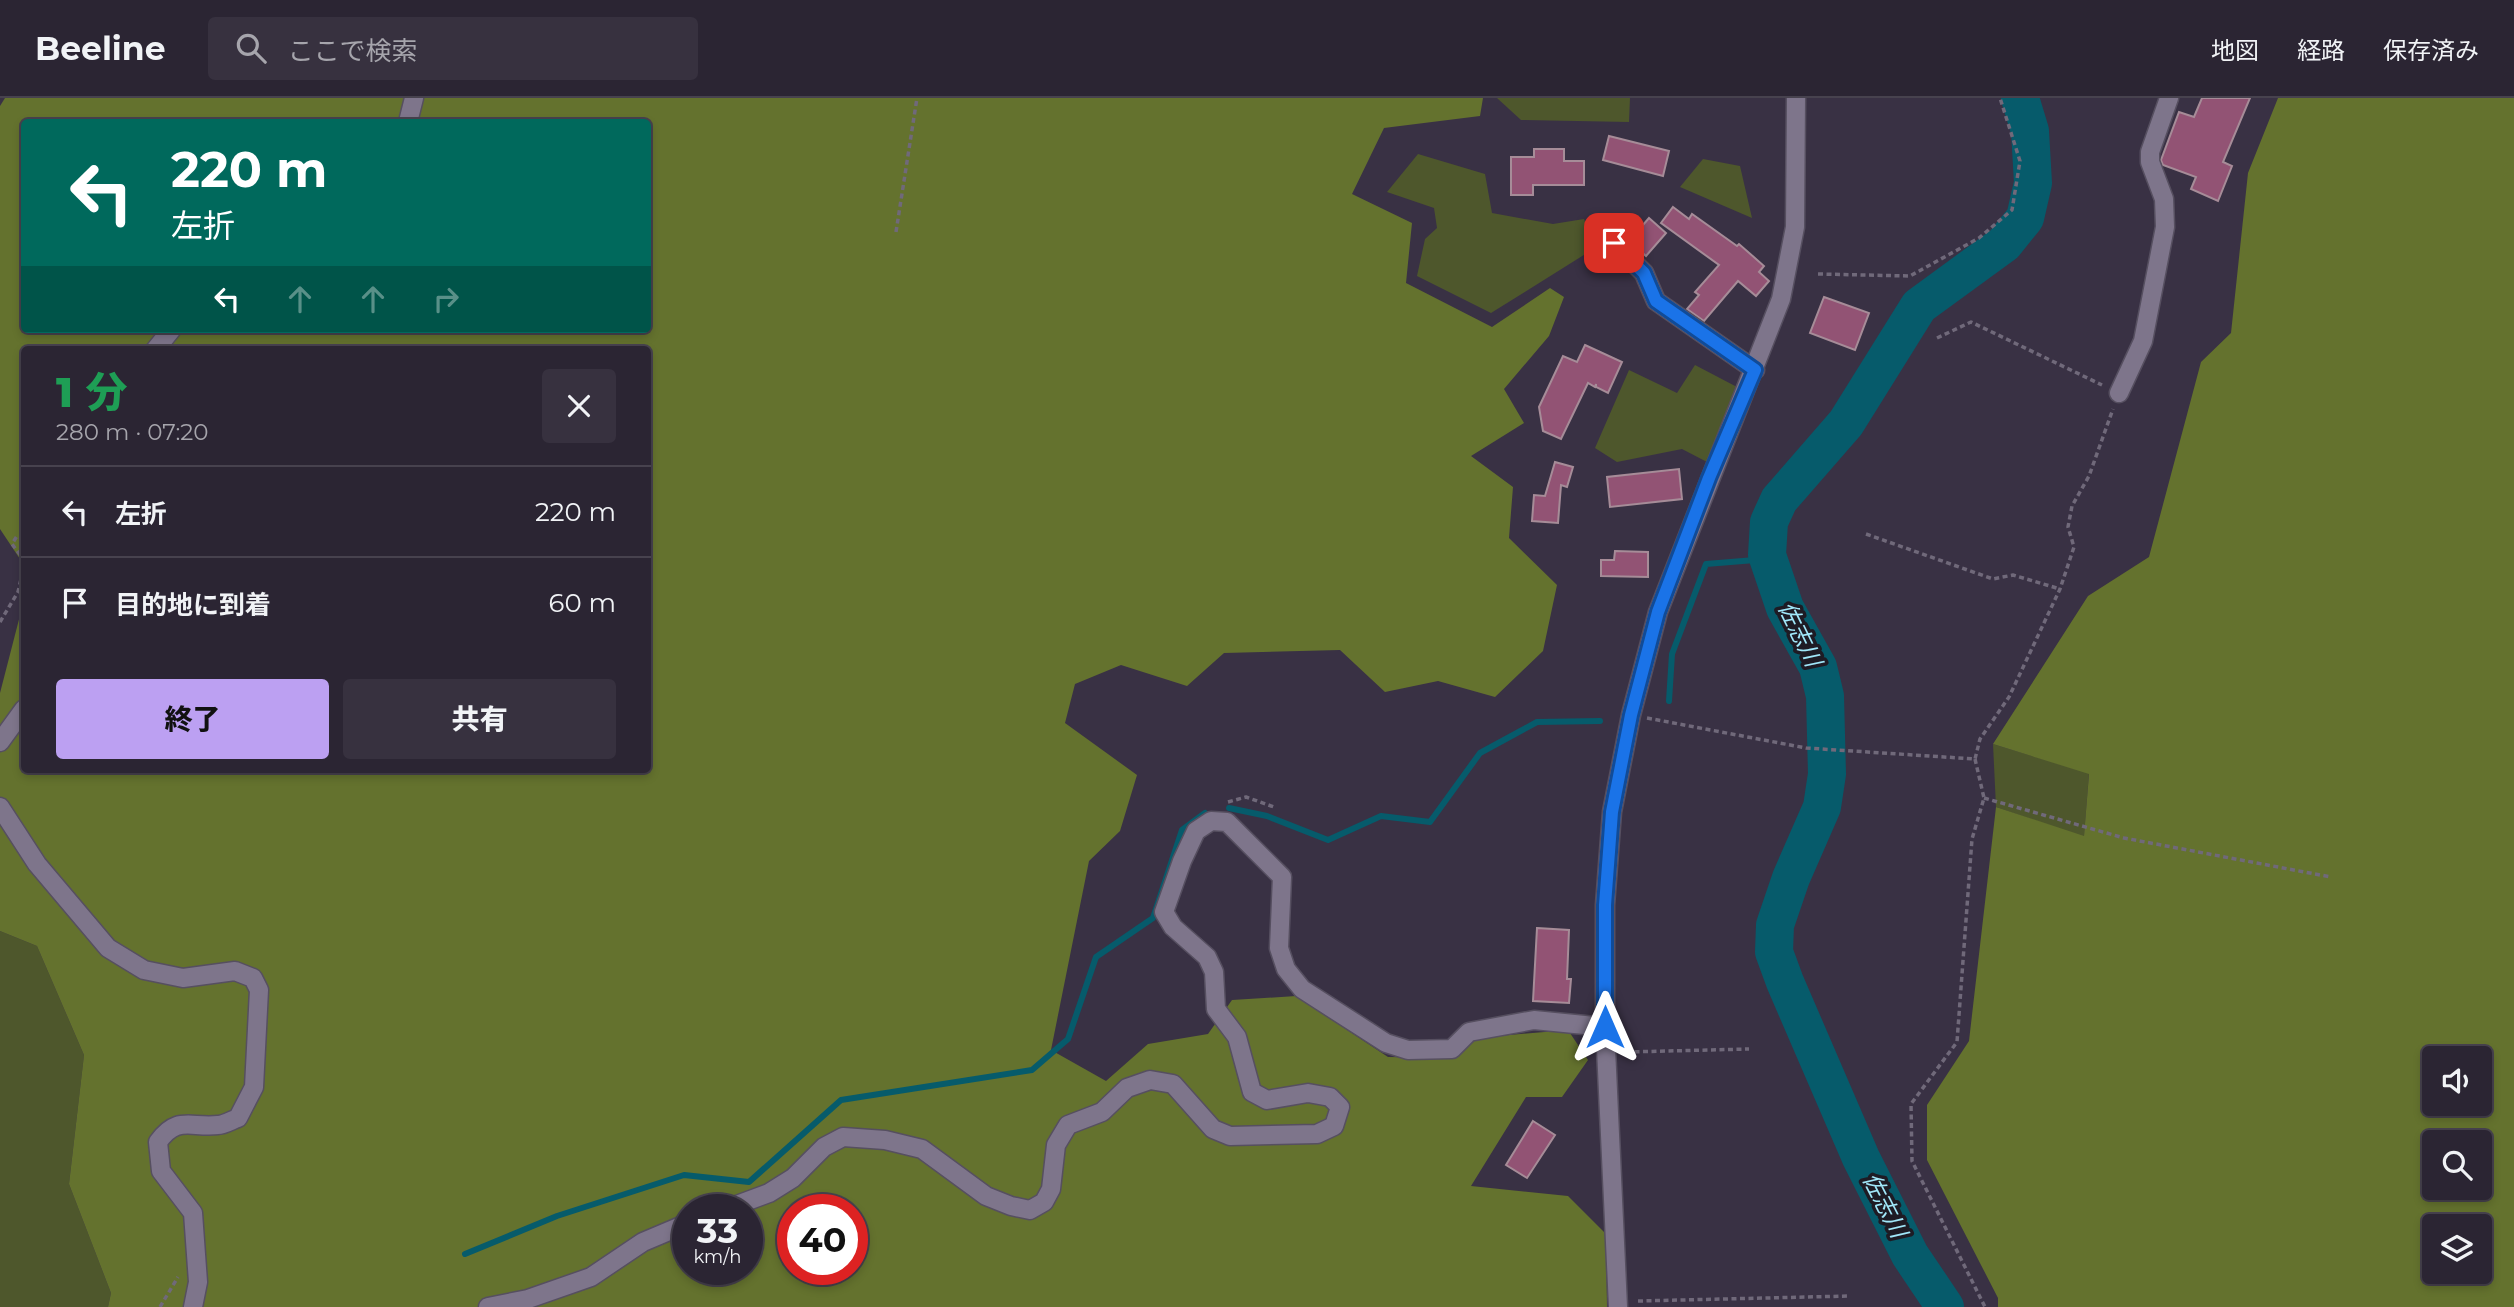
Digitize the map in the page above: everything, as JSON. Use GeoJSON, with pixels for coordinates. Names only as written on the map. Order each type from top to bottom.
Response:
{"type":"FeatureCollection","features":[{"type":"Feature","properties":{"kind":"street"},"geometry":{"type":"LineString","coordinates":[[409,119],[414,98]]}},
{"type":"Feature","properties":{"kind":"street"},"geometry":{"type":"LineString","coordinates":[[1618,1304],[1605,1027],[1605,905],[1612,812],[1631,715],[1658,612],[1781,299],[1796,227],[1796,98]]}},
{"type":"Feature","properties":{"kind":"street"},"geometry":{"type":"LineString","coordinates":[[2119,393],[2143,341],[2165,227],[2164,199],[2150,162],[2150,152],[2169,98]]}},
{"type":"Feature","properties":{"kind":"street"},"geometry":{"type":"LineString","coordinates":[[1614,243],[1644,273],[1656,301],[1755,370]]}},
{"type":"Feature","properties":{"kind":"street"},"geometry":{"type":"LineString","coordinates":[[0,742],[21,713]]}},
{"type":"Feature","properties":{"kind":"street"},"geometry":{"type":"LineString","coordinates":[[0,807],[37,864],[108,948],[145,970],[183,978],[235,971],[253,978],[259,990],[254,1087],[239,1118],[219,1125],[181,1124],[167,1130],[158,1142],[161,1171],[193,1213],[198,1282],[193,1307]]}},
{"type":"Feature","properties":{"kind":"street"},"geometry":{"type":"LineString","coordinates":[[763,1195],[793,1178],[824,1147],[843,1137],[885,1140],[922,1149],[986,1196],[1030,1210],[1044,1202],[1051,1189],[1056,1145],[1068,1125],[1102,1112],[1126,1088],[1150,1080],[1173,1084],[1213,1129],[1230,1136],[1317,1134],[1334,1126],[1340,1107],[1330,1097],[1308,1093],[1267,1100],[1252,1092],[1237,1037],[1216,1009],[1211,964],[1207,957],[1173,927],[1164,912],[1196,831],[1211,821],[1227,822],[1282,877],[1279,948],[1286,969],[1301,989],[1386,1043],[1408,1050],[1452,1049],[1469,1032],[1534,1020],[1605,1027]]}},
{"type":"Feature","properties":{"kind":"street"},"geometry":{"type":"LineString","coordinates":[[488,1307],[528,1299],[591,1277],[643,1242],[672,1230]]}},
{"type":"Feature","properties":{"kind":"path"},"geometry":{"type":"LineString","coordinates":[[896,232],[917,98]]}},
{"type":"Feature","properties":{"kind":"path"},"geometry":{"type":"LineString","coordinates":[[1818,274],[1910,276],[1979,238],[2012,211],[2020,161],[2000,98]]}},
{"type":"Feature","properties":{"kind":"path"},"geometry":{"type":"LineString","coordinates":[[1937,338],[1971,322],[2119,393],[2089,476],[2072,506],[2068,527],[2074,547],[2060,589],[2009,697],[1980,739],[1975,759],[1984,798],[1972,839],[1957,1042],[1911,1104],[1912,1161],[1985,1307]]}},
{"type":"Feature","properties":{"kind":"path"},"geometry":{"type":"LineString","coordinates":[[1866,534],[1993,579],[2013,575],[2060,589]]}},
{"type":"Feature","properties":{"kind":"path"},"geometry":{"type":"LineString","coordinates":[[21,537],[17,536],[12,544],[21,556]]}},
{"type":"Feature","properties":{"kind":"path"},"geometry":{"type":"LineString","coordinates":[[0,622],[18,592],[21,579]]}},
{"type":"Feature","properties":{"kind":"path"},"geometry":{"type":"LineString","coordinates":[[1631,715],[1805,748],[1975,759]]}},
{"type":"Feature","properties":{"kind":"path"},"geometry":{"type":"LineString","coordinates":[[1211,821],[1215,805],[1246,797],[1274,807]]}},
{"type":"Feature","properties":{"kind":"path"},"geometry":{"type":"LineString","coordinates":[[1984,798],[2124,838],[2331,877]]}},
{"type":"Feature","properties":{"kind":"path"},"geometry":{"type":"LineString","coordinates":[[1606,1053],[1749,1049]]}},
{"type":"Feature","properties":{"kind":"path"},"geometry":{"type":"LineString","coordinates":[[1618,1304],[1850,1296]]}},
{"type":"Feature","properties":{"kind":"green space"},"geometry":{"type":"Polygon","coordinates":[[[5,98],[1483,98],[1480,116],[1384,128],[1352,194],[1412,223],[1406,283],[1492,327],[1550,288],[1564,297],[1549,336],[1504,389],[1524,423],[1471,456],[1513,487],[1509,538],[1557,585],[1543,651],[1495,697],[1438,681],[1385,692],[1340,650],[1224,653],[1187,686],[1121,665],[1075,684],[1065,723],[1137,775],[1120,831],[1089,861],[1051,1050],[1106,1081],[1148,1044],[1208,1034],[1232,1000],[1296,996],[1388,1057],[1455,1058],[1475,1038],[1568,1030],[1588,1060],[1562,1097],[1526,1097],[1471,1186],[1568,1196],[1606,1234],[1607,1307],[108,1307],[111,1293],[69,1184],[84,1055],[37,946],[0,931],[0,693],[21,612],[21,773],[651,773],[651,346],[21,346],[21,560],[0,529],[0,106],[5,98]]]}},
{"type":"Feature","properties":{"kind":"green space"},"geometry":{"type":"Polygon","coordinates":[[[1497,98],[1630,98],[1629,122],[1521,120],[1497,98]]]}},
{"type":"Feature","properties":{"kind":"green space"},"geometry":{"type":"Polygon","coordinates":[[[2278,98],[2514,98],[2514,1307],[1998,1307],[1998,1298],[1927,1160],[1927,1105],[1969,1041],[1996,807],[2084,836],[2089,774],[1993,744],[2088,596],[2149,557],[2201,362],[2231,333],[2248,173],[2278,98]]]}},
{"type":"Feature","properties":{"kind":"green space"},"geometry":{"type":"Polygon","coordinates":[[[1418,154],[1485,174],[1492,213],[1553,224],[1584,219],[1595,248],[1491,313],[1417,276],[1425,239],[1437,228],[1434,208],[1387,192],[1418,154]]]}},
{"type":"Feature","properties":{"kind":"green space"},"geometry":{"type":"Polygon","coordinates":[[[1703,159],[1740,166],[1752,218],[1680,187],[1703,159]]]}},
{"type":"Feature","properties":{"kind":"green space"},"geometry":{"type":"Polygon","coordinates":[[[1695,365],[1737,387],[1707,462],[1682,449],[1617,462],[1595,448],[1629,370],[1677,393],[1695,365]]]}},
{"type":"Feature","properties":{"kind":"green space"},"geometry":{"type":"Polygon","coordinates":[[[1993,744],[2089,773],[2084,837],[1996,807],[1993,744]]]}},
{"type":"Feature","properties":{"kind":"green space"},"geometry":{"type":"Polygon","coordinates":[[[0,931],[37,946],[84,1055],[69,1184],[111,1293],[108,1307],[0,1307],[0,931]]]}},
{"type":"Feature","properties":{"kind":"building"},"geometry":{"type":"Polygon","coordinates":[[[2202,98],[2250,98],[2223,162],[2232,166],[2218,201],[2191,189],[2196,177],[2163,165],[2161,160],[2179,112],[2194,117],[2202,98]]]}},
{"type":"Feature","properties":{"kind":"building"},"geometry":{"type":"Polygon","coordinates":[[[1609,136],[1669,151],[1663,176],[1603,160],[1609,136]]]}},
{"type":"Feature","properties":{"kind":"building"},"geometry":{"type":"Polygon","coordinates":[[[1534,149],[1564,149],[1564,161],[1584,161],[1584,185],[1533,185],[1533,195],[1511,195],[1511,157],[1534,157],[1534,149]]]}},
{"type":"Feature","properties":{"kind":"building"},"geometry":{"type":"Polygon","coordinates":[[[1673,207],[1689,219],[1692,214],[1737,246],[1739,244],[1764,266],[1759,272],[1769,281],[1756,296],[1738,281],[1704,321],[1687,309],[1699,295],[1695,292],[1719,265],[1661,223],[1673,207]]]}},
{"type":"Feature","properties":{"kind":"building"},"geometry":{"type":"Polygon","coordinates":[[[1649,218],[1666,233],[1646,256],[1629,241],[1649,218]]]}},
{"type":"Feature","properties":{"kind":"building"},"geometry":{"type":"Polygon","coordinates":[[[1824,297],[1869,313],[1855,350],[1810,333],[1824,297]]]}},
{"type":"Feature","properties":{"kind":"building"},"geometry":{"type":"Polygon","coordinates":[[[1585,345],[1622,362],[1608,393],[1596,387],[1596,384],[1595,387],[1588,383],[1561,439],[1543,431],[1539,407],[1563,356],[1577,362],[1585,345]]]}},
{"type":"Feature","properties":{"kind":"building"},"geometry":{"type":"Polygon","coordinates":[[[1555,462],[1573,467],[1567,487],[1561,485],[1558,523],[1532,521],[1534,495],[1545,496],[1555,462]]]}},
{"type":"Feature","properties":{"kind":"building"},"geometry":{"type":"Polygon","coordinates":[[[1679,469],[1682,499],[1610,507],[1607,477],[1679,469]]]}},
{"type":"Feature","properties":{"kind":"building"},"geometry":{"type":"Polygon","coordinates":[[[1615,551],[1648,552],[1648,577],[1601,576],[1601,560],[1614,560],[1615,551]]]}},
{"type":"Feature","properties":{"kind":"building"},"geometry":{"type":"Polygon","coordinates":[[[1537,928],[1569,930],[1569,1003],[1533,1001],[1537,928]]]}},
{"type":"Feature","properties":{"kind":"building"},"geometry":{"type":"Polygon","coordinates":[[[1533,1121],[1555,1135],[1527,1178],[1506,1165],[1533,1121]]]}},
{"type":"Feature","properties":{"kind":"waterway","name":"佐志川"},"geometry":{"type":"LineString","coordinates":[[1945,1307],[1910,1255],[1861,1158],[1774,952],[1775,925],[1791,878],[1822,807],[1827,774],[1825,696],[1818,667],[1785,608],[1767,555],[1769,522],[1779,500],[1846,423],[1919,306],[2004,244],[2025,218],[2033,183],[2030,131],[2020,98]]}},
{"type":"Feature","properties":{"kind":"waterway"},"geometry":{"type":"LineString","coordinates":[[1669,701],[1672,654],[1706,564],[1755,560],[1767,555]]}},
{"type":"Feature","properties":{"kind":"waterway"},"geometry":{"type":"LineString","coordinates":[[1229,808],[1267,816],[1328,840],[1381,816],[1430,822],[1480,753],[1537,722],[1600,721]]}},
{"type":"Feature","properties":{"kind":"waterway"},"geometry":{"type":"LineString","coordinates":[[465,1254],[557,1216],[684,1175],[749,1182],[841,1100],[1032,1070],[1068,1039],[1096,957],[1153,918],[1182,830],[1205,813]]}},
{"type":"Feature","properties":{"kind":"route"},"geometry":{"type":"LineString","coordinates":[[1605,1027],[1605,905],[1612,812],[1631,715],[1658,612],[1709,478],[1755,370],[1656,301],[1644,273],[1614,243]]}}]}
